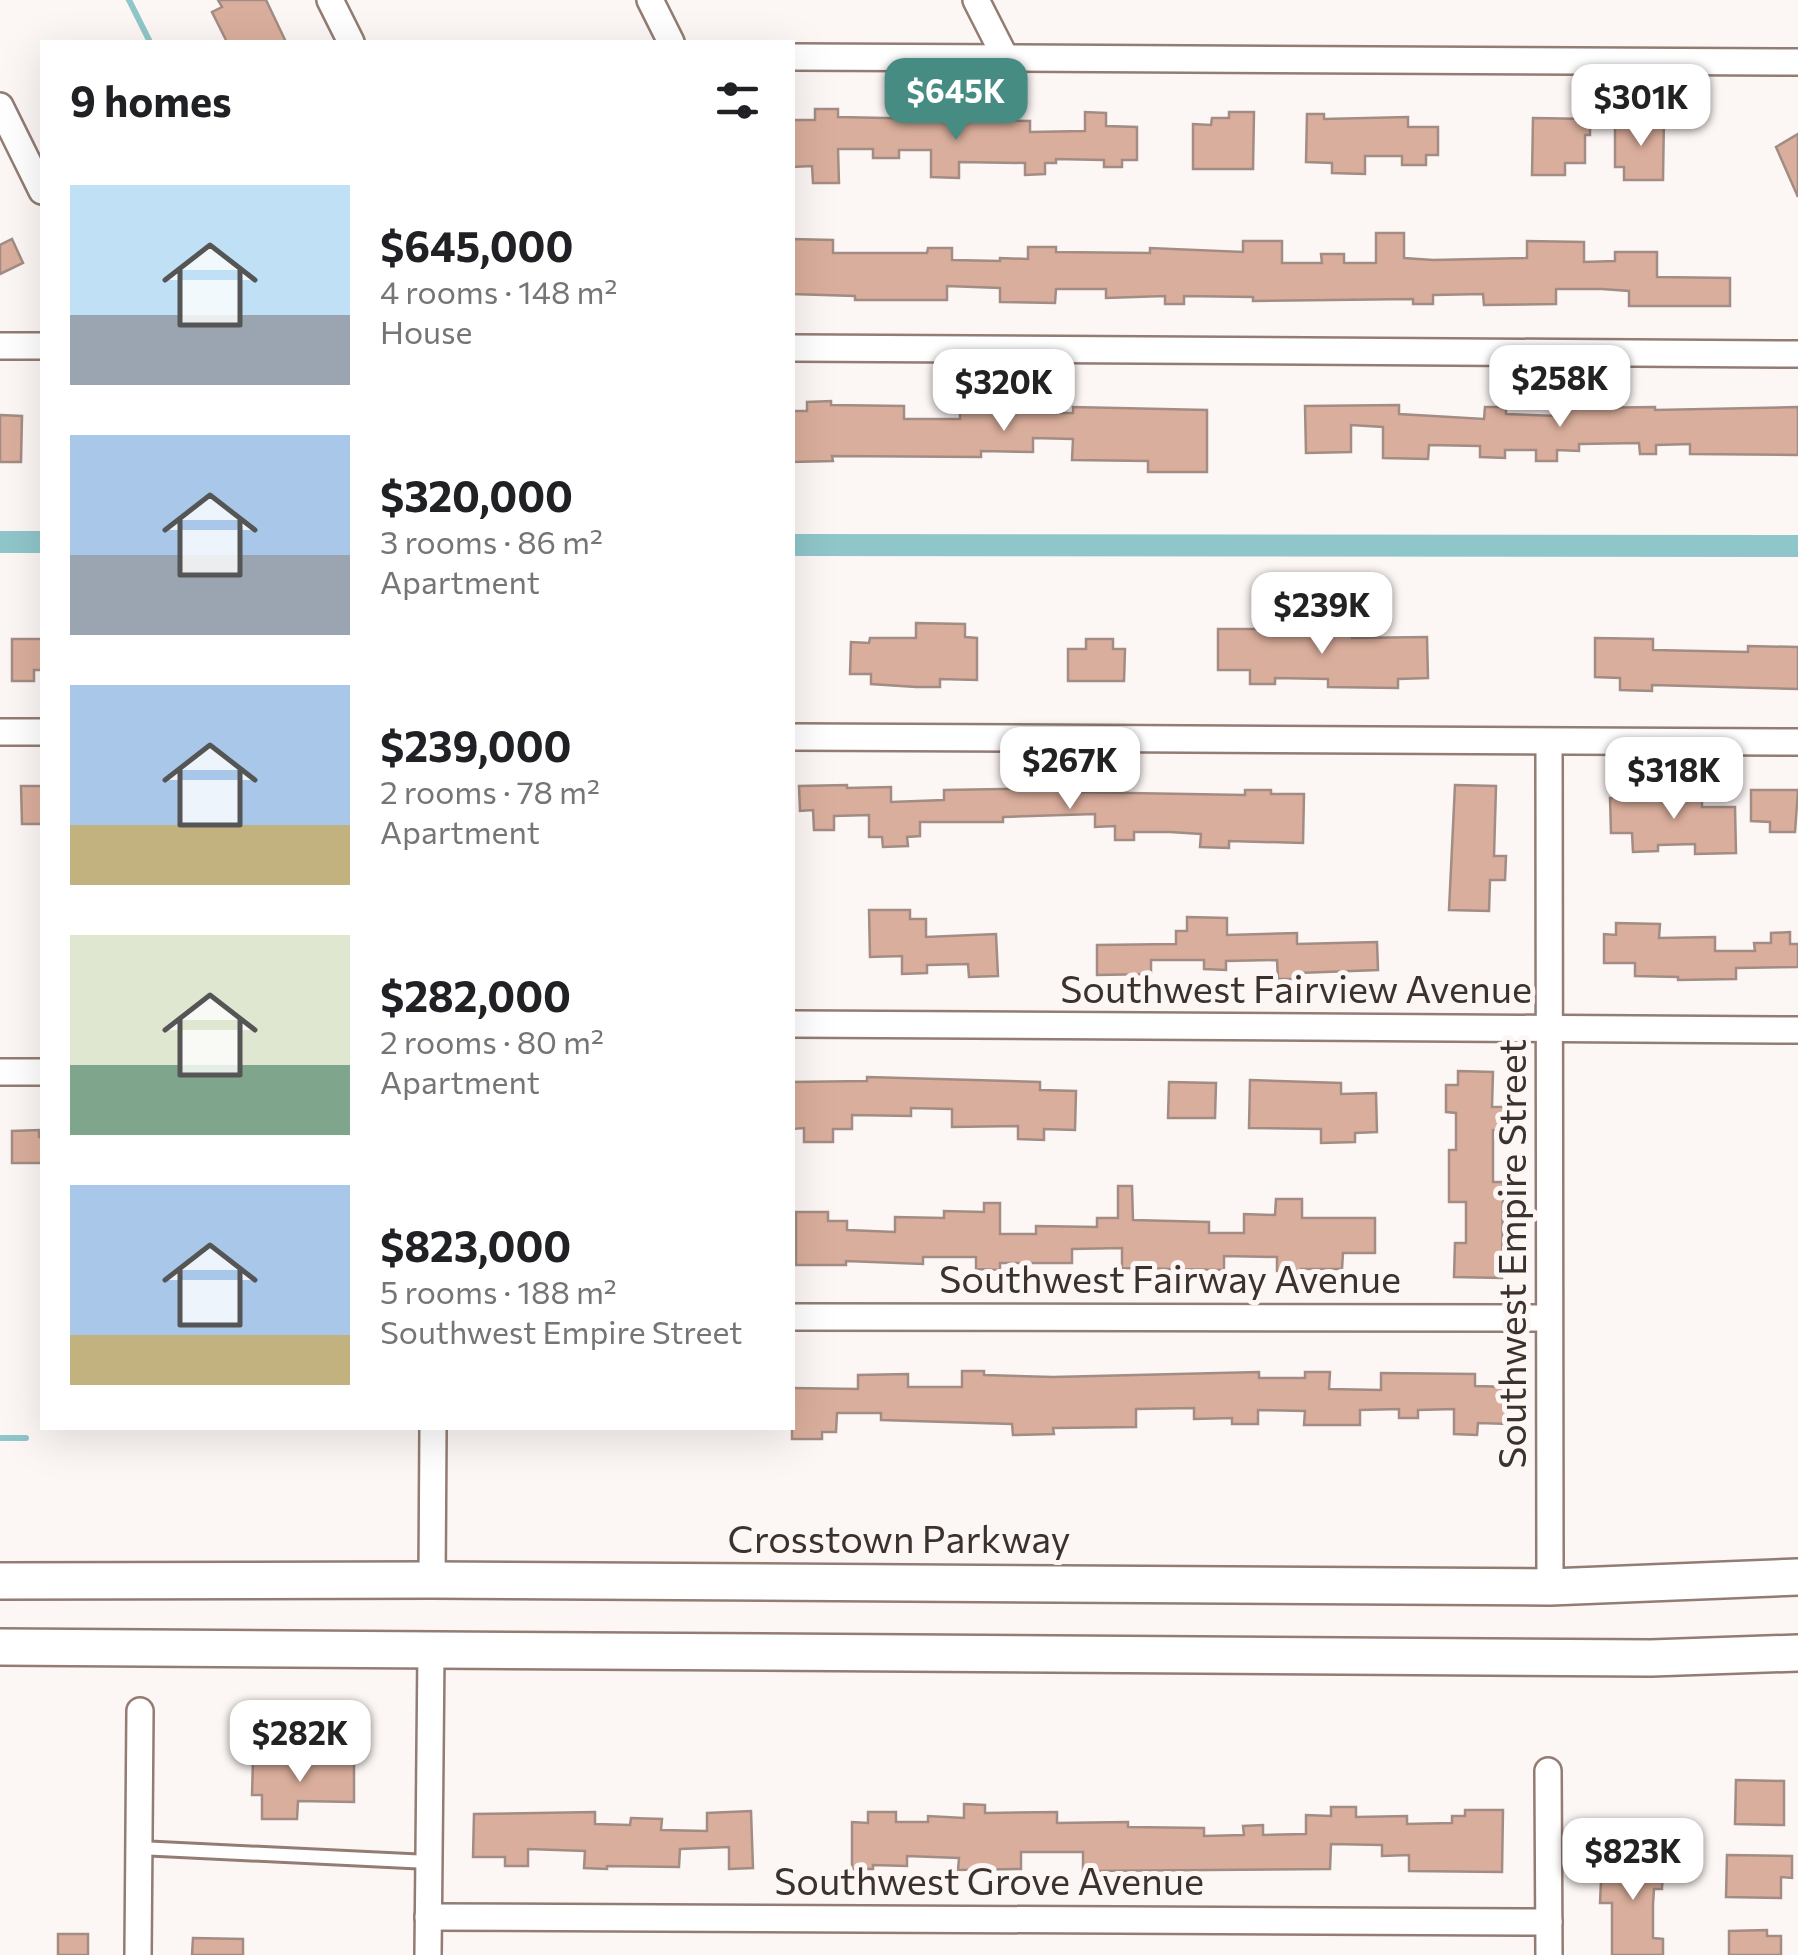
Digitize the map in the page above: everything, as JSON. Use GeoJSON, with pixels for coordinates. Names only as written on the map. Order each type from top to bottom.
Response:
{"type":"FeatureCollection","features":[{"type":"Feature","properties":{"kind":"main road","name":"Crosstown Parkway"},"geometry":{"type":"LineString","coordinates":[[0,1581],[1550,1587],[1798,1577]]}},
{"type":"Feature","properties":{"kind":"main road"},"geometry":{"type":"LineString","coordinates":[[0,1647],[1611,1658],[1798,1652]]}},
{"type":"Feature","properties":{"kind":"street"},"geometry":{"type":"LineString","coordinates":[[330,0],[350,40]]}},
{"type":"Feature","properties":{"kind":"street"},"geometry":{"type":"LineString","coordinates":[[650,0],[669,40]]}},
{"type":"Feature","properties":{"kind":"street"},"geometry":{"type":"LineString","coordinates":[[976,0],[1005,57]]}},
{"type":"Feature","properties":{"kind":"street"},"geometry":{"type":"LineString","coordinates":[[795,56],[1798,62]]}},
{"type":"Feature","properties":{"kind":"street"},"geometry":{"type":"LineString","coordinates":[[0,106],[40,188]]}},
{"type":"Feature","properties":{"kind":"street"},"geometry":{"type":"LineString","coordinates":[[0,346],[40,346]]}},
{"type":"Feature","properties":{"kind":"street"},"geometry":{"type":"LineString","coordinates":[[795,348],[1798,354]]}},
{"type":"Feature","properties":{"kind":"street"},"geometry":{"type":"LineString","coordinates":[[0,732],[40,732]]}},
{"type":"Feature","properties":{"kind":"street"},"geometry":{"type":"LineString","coordinates":[[795,737],[1798,742]]}},
{"type":"Feature","properties":{"kind":"street","name":"Southwest Empire Street"},"geometry":{"type":"LineString","coordinates":[[1550,742],[1550,1587]]}},
{"type":"Feature","properties":{"kind":"street","name":"Southwest Fairview Avenue"},"geometry":{"type":"LineString","coordinates":[[795,1024],[1798,1030]]}},
{"type":"Feature","properties":{"kind":"street"},"geometry":{"type":"LineString","coordinates":[[0,1072],[40,1072]]}},
{"type":"Feature","properties":{"kind":"street","name":"Southwest Fairway Avenue"},"geometry":{"type":"LineString","coordinates":[[795,1317],[1548,1318]]}},
{"type":"Feature","properties":{"kind":"street"},"geometry":{"type":"LineString","coordinates":[[432,1430],[432,1580]]}},
{"type":"Feature","properties":{"kind":"street"},"geometry":{"type":"LineString","coordinates":[[428,1955],[431,1652]]}},
{"type":"Feature","properties":{"kind":"street"},"geometry":{"type":"LineString","coordinates":[[138,1955],[140,1710]]}},
{"type":"Feature","properties":{"kind":"street"},"geometry":{"type":"LineString","coordinates":[[1548,1772],[1548,1955]]}},
{"type":"Feature","properties":{"kind":"street","name":"Southwest Grove Avenue"},"geometry":{"type":"LineString","coordinates":[[428,1917],[1549,1922]]}},
{"type":"Feature","properties":{"kind":"lane"},"geometry":{"type":"LineString","coordinates":[[139,1848],[429,1862]]}},
{"type":"Feature","properties":{"kind":"building"},"geometry":{"type":"Polygon","coordinates":[[[218,0],[266,0],[285,40],[226,40],[212,12],[222,7],[218,0]]]}},
{"type":"Feature","properties":{"kind":"building"},"geometry":{"type":"Polygon","coordinates":[[[815,109],[838,109],[838,117],[1030,121],[1030,132],[1085,131],[1085,112],[1106,113],[1106,126],[1137,127],[1137,160],[1122,160],[1122,167],[1104,167],[1104,160],[1056,159],[1056,163],[1045,163],[1045,174],[1025,175],[1025,163],[959,162],[959,178],[931,177],[931,150],[899,150],[899,158],[873,158],[873,149],[838,149],[839,183],[813,183],[812,166],[795,167],[795,120],[815,120],[815,109]]]}},
{"type":"Feature","properties":{"kind":"building"},"geometry":{"type":"Polygon","coordinates":[[[1229,112],[1254,112],[1253,169],[1193,169],[1193,124],[1211,125],[1212,118],[1229,118],[1229,112]]]}},
{"type":"Feature","properties":{"kind":"building"},"geometry":{"type":"Polygon","coordinates":[[[1307,114],[1324,114],[1324,119],[1408,117],[1408,127],[1438,127],[1438,155],[1426,155],[1426,165],[1402,165],[1402,156],[1365,156],[1365,174],[1332,173],[1332,163],[1306,162],[1307,114]]]}},
{"type":"Feature","properties":{"kind":"building"},"geometry":{"type":"Polygon","coordinates":[[[1642,115],[1664,115],[1663,180],[1624,180],[1624,167],[1615,167],[1615,124],[1642,125],[1642,115]]]}},
{"type":"Feature","properties":{"kind":"building"},"geometry":{"type":"Polygon","coordinates":[[[1533,118],[1590,119],[1590,135],[1585,135],[1585,163],[1565,163],[1565,175],[1532,175],[1533,118]]]}},
{"type":"Feature","properties":{"kind":"building"},"geometry":{"type":"Polygon","coordinates":[[[1798,134],[1798,197],[1776,147],[1798,134]]]}},
{"type":"Feature","properties":{"kind":"building"},"geometry":{"type":"Polygon","coordinates":[[[1376,233],[1404,233],[1404,258],[1433,260],[1527,258],[1527,241],[1584,242],[1584,262],[1615,261],[1615,252],[1657,252],[1657,277],[1730,278],[1730,306],[1629,306],[1629,291],[1602,289],[1556,289],[1556,304],[1484,305],[1483,294],[1433,295],[1433,304],[1413,304],[1413,299],[1253,301],[1253,297],[1184,296],[1184,304],[1165,304],[1165,296],[1106,298],[1106,289],[1056,289],[1055,303],[1000,302],[1000,288],[947,286],[947,300],[855,300],[855,296],[795,294],[795,239],[833,240],[833,253],[927,253],[928,248],[952,248],[952,260],[1000,261],[1028,259],[1028,247],[1056,247],[1056,252],[1150,253],[1150,248],[1243,252],[1243,241],[1282,241],[1282,263],[1322,263],[1321,254],[1344,254],[1344,263],[1376,263],[1376,233]]]}},
{"type":"Feature","properties":{"kind":"building"},"geometry":{"type":"Polygon","coordinates":[[[12,239],[23,263],[0,274],[0,245],[12,239]]]}},
{"type":"Feature","properties":{"kind":"building"},"geometry":{"type":"Polygon","coordinates":[[[807,402],[904,406],[904,419],[960,419],[960,403],[1023,406],[1023,413],[1073,413],[1073,407],[1207,410],[1207,472],[1148,472],[1148,461],[1072,460],[1073,439],[1033,438],[1033,452],[981,451],[981,457],[832,456],[833,461],[795,462],[795,411],[807,411],[807,402]]]}},
{"type":"Feature","properties":{"kind":"building"},"geometry":{"type":"Polygon","coordinates":[[[1399,405],[1399,414],[1484,419],[1485,407],[1506,407],[1506,414],[1559,416],[1559,405],[1655,410],[1798,407],[1798,455],[1690,454],[1690,444],[1656,445],[1656,454],[1640,454],[1639,443],[1579,444],[1579,451],[1557,450],[1557,461],[1536,461],[1536,450],[1505,450],[1505,458],[1480,457],[1480,446],[1429,445],[1428,459],[1383,458],[1383,427],[1351,425],[1351,452],[1306,453],[1305,406],[1399,405]]]}},
{"type":"Feature","properties":{"kind":"building"},"geometry":{"type":"Polygon","coordinates":[[[0,415],[22,416],[21,462],[0,462],[0,415]]]}},
{"type":"Feature","properties":{"kind":"building"},"geometry":{"type":"Polygon","coordinates":[[[1256,617],[1276,618],[1276,632],[1352,633],[1352,638],[1427,637],[1428,678],[1398,679],[1398,688],[1328,687],[1328,679],[1275,678],[1275,684],[1250,684],[1250,670],[1218,670],[1218,629],[1255,629],[1256,617]]]}},
{"type":"Feature","properties":{"kind":"building"},"geometry":{"type":"Polygon","coordinates":[[[916,623],[965,624],[965,637],[977,638],[977,680],[940,679],[940,687],[916,687],[871,684],[871,674],[850,674],[851,642],[916,638],[916,623]]]}},
{"type":"Feature","properties":{"kind":"building"},"geometry":{"type":"Polygon","coordinates":[[[1595,638],[1653,639],[1653,650],[1748,652],[1748,646],[1798,647],[1798,689],[1652,685],[1652,691],[1620,690],[1620,678],[1595,677],[1595,638]]]}},
{"type":"Feature","properties":{"kind":"building"},"geometry":{"type":"Polygon","coordinates":[[[12,639],[40,639],[40,670],[34,670],[34,681],[12,681],[12,639]]]}},
{"type":"Feature","properties":{"kind":"building"},"geometry":{"type":"Polygon","coordinates":[[[1086,639],[1113,639],[1113,649],[1125,649],[1124,681],[1068,681],[1068,649],[1086,649],[1086,639]]]}},
{"type":"Feature","properties":{"kind":"building"},"geometry":{"type":"Polygon","coordinates":[[[1455,785],[1496,786],[1494,856],[1506,856],[1505,880],[1490,880],[1489,911],[1449,910],[1455,785]]]}},
{"type":"Feature","properties":{"kind":"building"},"geometry":{"type":"Polygon","coordinates":[[[21,786],[40,786],[40,824],[22,824],[21,786]]]}},
{"type":"Feature","properties":{"kind":"building"},"geometry":{"type":"Polygon","coordinates":[[[799,786],[891,787],[891,802],[944,800],[944,790],[1072,788],[1072,792],[1245,795],[1245,790],[1271,790],[1271,794],[1304,794],[1303,843],[1229,841],[1229,848],[1200,847],[1201,834],[1170,832],[1134,832],[1134,840],[1115,840],[1115,826],[1095,827],[1095,814],[1003,817],[1003,822],[920,822],[920,836],[907,837],[908,846],[883,847],[882,837],[869,837],[869,815],[834,816],[834,830],[814,830],[813,810],[800,811],[799,786]]]}},
{"type":"Feature","properties":{"kind":"building"},"geometry":{"type":"Polygon","coordinates":[[[1702,790],[1702,807],[1735,807],[1736,853],[1695,854],[1695,844],[1658,845],[1658,851],[1633,852],[1632,833],[1611,833],[1610,798],[1631,798],[1631,792],[1702,790]]]}},
{"type":"Feature","properties":{"kind":"building"},"geometry":{"type":"Polygon","coordinates":[[[1751,790],[1798,790],[1795,832],[1770,832],[1770,822],[1751,821],[1751,790]]]}},
{"type":"Feature","properties":{"kind":"building"},"geometry":{"type":"Polygon","coordinates":[[[869,910],[910,910],[910,919],[926,919],[926,937],[996,934],[998,976],[969,977],[968,964],[927,965],[927,973],[902,974],[902,956],[870,957],[869,910]]]}},
{"type":"Feature","properties":{"kind":"building"},"geometry":{"type":"Polygon","coordinates":[[[1187,917],[1227,918],[1227,935],[1297,933],[1297,944],[1377,942],[1378,970],[1298,973],[1298,979],[1278,979],[1277,960],[1226,961],[1226,970],[1204,969],[1204,960],[1151,960],[1151,974],[1097,975],[1097,945],[1176,944],[1176,931],[1187,931],[1187,917]]]}},
{"type":"Feature","properties":{"kind":"building"},"geometry":{"type":"Polygon","coordinates":[[[1616,923],[1660,924],[1659,938],[1715,937],[1715,951],[1755,951],[1754,943],[1771,943],[1771,933],[1790,932],[1790,944],[1798,944],[1798,967],[1736,968],[1736,979],[1635,976],[1635,963],[1604,963],[1604,934],[1616,935],[1616,923]]]}},
{"type":"Feature","properties":{"kind":"building"},"geometry":{"type":"Polygon","coordinates":[[[1458,1071],[1493,1072],[1492,1107],[1505,1107],[1504,1131],[1493,1130],[1493,1182],[1503,1182],[1502,1278],[1454,1277],[1455,1243],[1466,1243],[1466,1202],[1449,1202],[1449,1150],[1456,1150],[1456,1113],[1446,1112],[1446,1085],[1458,1085],[1458,1071]]]}},
{"type":"Feature","properties":{"kind":"building"},"geometry":{"type":"Polygon","coordinates":[[[867,1077],[1040,1082],[1040,1090],[1076,1091],[1075,1130],[1044,1129],[1044,1140],[1018,1139],[1018,1126],[952,1127],[952,1109],[911,1108],[911,1116],[852,1115],[852,1129],[833,1129],[833,1142],[804,1142],[804,1128],[795,1129],[795,1082],[867,1081],[867,1077]]]}},
{"type":"Feature","properties":{"kind":"building"},"geometry":{"type":"Polygon","coordinates":[[[1250,1080],[1341,1083],[1341,1094],[1376,1093],[1377,1132],[1355,1133],[1355,1142],[1321,1143],[1321,1129],[1249,1128],[1250,1080]]]}},
{"type":"Feature","properties":{"kind":"building"},"geometry":{"type":"Polygon","coordinates":[[[1169,1082],[1216,1083],[1215,1118],[1168,1118],[1169,1082]]]}},
{"type":"Feature","properties":{"kind":"building"},"geometry":{"type":"Polygon","coordinates":[[[39,1130],[40,1163],[12,1163],[12,1131],[39,1130]]]}},
{"type":"Feature","properties":{"kind":"building"},"geometry":{"type":"Polygon","coordinates":[[[1118,1186],[1132,1186],[1133,1220],[1209,1222],[1209,1233],[1244,1233],[1244,1214],[1275,1215],[1276,1199],[1302,1199],[1302,1218],[1375,1218],[1375,1253],[1343,1253],[1342,1269],[1301,1271],[1277,1271],[1277,1257],[1224,1256],[1224,1270],[1122,1268],[1122,1248],[1072,1249],[1072,1263],[1000,1263],[1000,1270],[976,1269],[976,1257],[923,1257],[923,1264],[846,1261],[846,1265],[796,1265],[796,1212],[828,1212],[828,1221],[847,1221],[847,1230],[895,1232],[895,1217],[944,1218],[944,1211],[984,1212],[984,1203],[1000,1203],[1000,1234],[1036,1234],[1036,1226],[1097,1227],[1097,1218],[1118,1218],[1118,1186]]]}},
{"type":"Feature","properties":{"kind":"building"},"geometry":{"type":"Polygon","coordinates":[[[962,1371],[984,1371],[984,1375],[1053,1377],[1259,1372],[1259,1378],[1305,1378],[1305,1372],[1330,1372],[1329,1389],[1381,1390],[1381,1373],[1475,1374],[1475,1386],[1512,1387],[1510,1424],[1478,1423],[1477,1435],[1454,1434],[1454,1409],[1418,1410],[1418,1418],[1399,1418],[1399,1409],[1360,1410],[1360,1425],[1304,1425],[1305,1411],[1258,1410],[1258,1424],[1232,1424],[1232,1418],[1194,1419],[1194,1408],[1136,1409],[1136,1427],[1053,1428],[1054,1434],[1013,1435],[1012,1424],[881,1420],[881,1413],[837,1413],[836,1432],[822,1432],[822,1439],[792,1439],[795,1388],[858,1389],[858,1375],[908,1374],[908,1387],[962,1387],[962,1371]]]}},
{"type":"Feature","properties":{"kind":"building"},"geometry":{"type":"Polygon","coordinates":[[[253,1760],[354,1762],[354,1802],[298,1801],[297,1819],[262,1819],[262,1795],[252,1795],[253,1760]]]}},
{"type":"Feature","properties":{"kind":"building"},"geometry":{"type":"Polygon","coordinates":[[[1736,1780],[1784,1781],[1784,1825],[1735,1824],[1736,1780]]]}},
{"type":"Feature","properties":{"kind":"building"},"geometry":{"type":"Polygon","coordinates":[[[964,1804],[985,1805],[985,1813],[1057,1812],[1057,1823],[1128,1822],[1128,1827],[1204,1828],[1204,1836],[1244,1835],[1243,1826],[1263,1825],[1263,1835],[1306,1834],[1306,1815],[1331,1816],[1331,1807],[1356,1807],[1356,1817],[1407,1816],[1407,1824],[1452,1823],[1452,1816],[1465,1816],[1465,1810],[1503,1810],[1502,1872],[1409,1871],[1409,1855],[1382,1856],[1382,1845],[1331,1844],[1330,1869],[1083,1871],[1083,1852],[1021,1852],[1021,1869],[958,1870],[959,1858],[907,1856],[907,1866],[852,1869],[852,1822],[868,1823],[868,1812],[896,1812],[896,1822],[928,1822],[928,1816],[964,1818],[964,1804]]]}},
{"type":"Feature","properties":{"kind":"building"},"geometry":{"type":"Polygon","coordinates":[[[751,1811],[753,1868],[729,1869],[729,1847],[680,1849],[679,1867],[584,1868],[585,1851],[528,1849],[528,1866],[505,1866],[505,1857],[473,1857],[474,1814],[595,1812],[595,1824],[630,1825],[631,1818],[662,1819],[661,1830],[707,1831],[707,1813],[751,1811]]]}},
{"type":"Feature","properties":{"kind":"building"},"geometry":{"type":"Polygon","coordinates":[[[1610,1852],[1652,1853],[1652,1864],[1663,1865],[1662,1889],[1654,1889],[1653,1938],[1663,1939],[1663,1955],[1612,1955],[1612,1903],[1600,1903],[1601,1880],[1609,1880],[1610,1852]]]}},
{"type":"Feature","properties":{"kind":"building"},"geometry":{"type":"Polygon","coordinates":[[[1727,1855],[1792,1856],[1792,1878],[1781,1877],[1781,1898],[1726,1897],[1727,1855]]]}},
{"type":"Feature","properties":{"kind":"building"},"geometry":{"type":"Polygon","coordinates":[[[1767,1930],[1767,1936],[1781,1936],[1781,1955],[1729,1955],[1729,1931],[1767,1930]]]}},
{"type":"Feature","properties":{"kind":"building"},"geometry":{"type":"Polygon","coordinates":[[[58,1934],[88,1934],[88,1955],[58,1955],[58,1934]]]}},
{"type":"Feature","properties":{"kind":"building"},"geometry":{"type":"Polygon","coordinates":[[[193,1938],[243,1939],[243,1955],[192,1955],[193,1938]]]}},
{"type":"Feature","properties":{"kind":"waterway"},"geometry":{"type":"LineString","coordinates":[[129,0],[149,40]]}},
{"type":"Feature","properties":{"kind":"waterway"},"geometry":{"type":"LineString","coordinates":[[0,542],[40,542]]}},
{"type":"Feature","properties":{"kind":"waterway"},"geometry":{"type":"LineString","coordinates":[[795,545],[1798,546]]}},
{"type":"Feature","properties":{"kind":"waterway"},"geometry":{"type":"LineString","coordinates":[[0,1438],[26,1438]]}}]}
